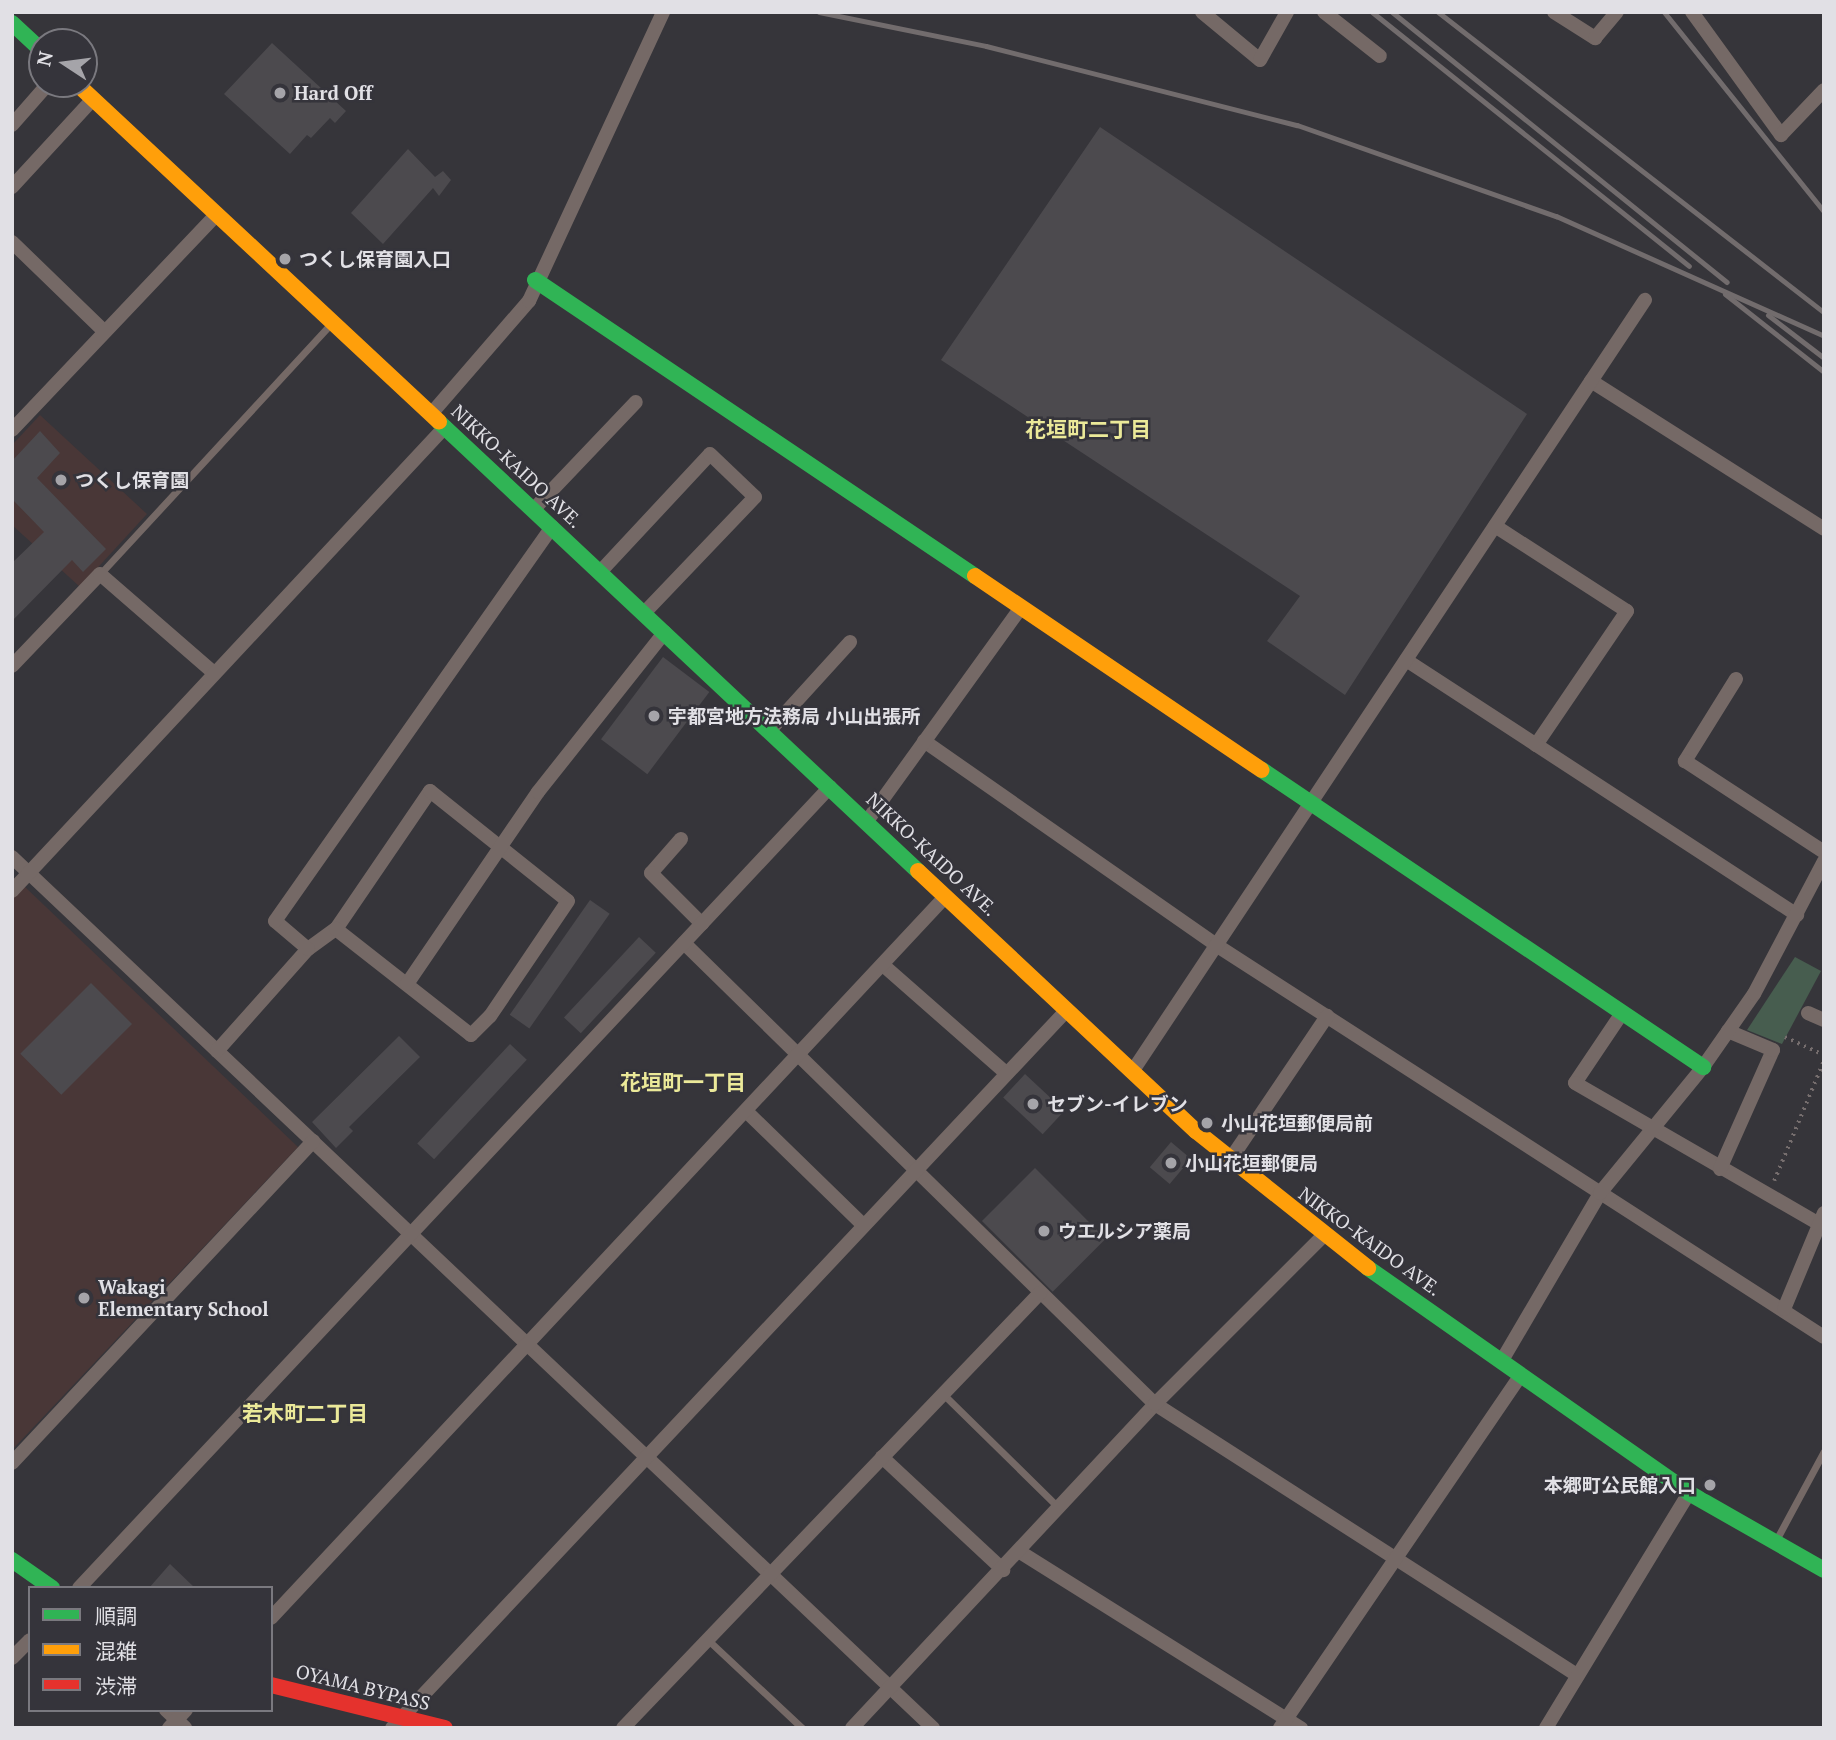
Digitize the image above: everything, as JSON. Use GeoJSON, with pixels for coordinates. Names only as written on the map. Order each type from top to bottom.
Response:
{"type":"FeatureCollection","features":[{"type":"Feature","properties":{"kind":"main road"},"geometry":{"type":"LineString","coordinates":[[12,23],[28,38]]}},
{"type":"Feature","properties":{"kind":"main road","name":"NIKKO-KAIDO AVE."},"geometry":{"type":"LineString","coordinates":[[93,99],[770,730],[1132,1072],[1230,1160],[1323,1236],[1689,1493],[1773,1546],[1824,1570]]}},
{"type":"Feature","properties":{"kind":"main road"},"geometry":{"type":"LineString","coordinates":[[535,280],[1311,806],[1703,1067]]}},
{"type":"Feature","properties":{"kind":"main road"},"geometry":{"type":"LineString","coordinates":[[12,1560],[49,1586]]}},
{"type":"Feature","properties":{"kind":"main road","name":"OYAMA BYPASS"},"geometry":{"type":"LineString","coordinates":[[273,1686],[396,1724],[445,1728]]}},
{"type":"Feature","properties":{"kind":"street"},"geometry":{"type":"LineString","coordinates":[[430,414],[529,300],[535,280],[663,12]]}},
{"type":"Feature","properties":{"kind":"street"},"geometry":{"type":"LineString","coordinates":[[1202,12],[1260,60],[1287,12]]}},
{"type":"Feature","properties":{"kind":"street"},"geometry":{"type":"LineString","coordinates":[[1324,12],[1380,56]]}},
{"type":"Feature","properties":{"kind":"street"},"geometry":{"type":"LineString","coordinates":[[1554,12],[1595,38],[1617,12]]}},
{"type":"Feature","properties":{"kind":"street"},"geometry":{"type":"LineString","coordinates":[[1692,12],[1780,135],[1824,90]]}},
{"type":"Feature","properties":{"kind":"street"},"geometry":{"type":"LineString","coordinates":[[12,125],[36,98]]}},
{"type":"Feature","properties":{"kind":"street"},"geometry":{"type":"LineString","coordinates":[[12,187],[93,99]]}},
{"type":"Feature","properties":{"kind":"street"},"geometry":{"type":"LineString","coordinates":[[12,430],[217,214]]}},
{"type":"Feature","properties":{"kind":"street"},"geometry":{"type":"LineString","coordinates":[[12,242],[105,332]]}},
{"type":"Feature","properties":{"kind":"street"},"geometry":{"type":"LineString","coordinates":[[1132,1072],[1645,300]]}},
{"type":"Feature","properties":{"kind":"street"},"geometry":{"type":"LineString","coordinates":[[1591,381],[1824,529]]}},
{"type":"Feature","properties":{"kind":"street"},"geometry":{"type":"LineString","coordinates":[[533,510],[636,402]]}},
{"type":"Feature","properties":{"kind":"street"},"geometry":{"type":"LineString","coordinates":[[12,891],[445,427]]}},
{"type":"Feature","properties":{"kind":"street"},"geometry":{"type":"LineString","coordinates":[[600,572],[710,454],[755,497],[644,613]]}},
{"type":"Feature","properties":{"kind":"street"},"geometry":{"type":"LineString","coordinates":[[1495,526],[1627,611],[1536,745]]}},
{"type":"Feature","properties":{"kind":"street"},"geometry":{"type":"LineString","coordinates":[[308,949],[275,921],[552,527]]}},
{"type":"Feature","properties":{"kind":"street"},"geometry":{"type":"LineString","coordinates":[[12,666],[100,574],[214,673]]}},
{"type":"Feature","properties":{"kind":"street"},"geometry":{"type":"LineString","coordinates":[[867,821],[1020,609]]}},
{"type":"Feature","properties":{"kind":"street"},"geometry":{"type":"LineString","coordinates":[[407,984],[500,847],[664,632]]}},
{"type":"Feature","properties":{"kind":"street"},"geometry":{"type":"LineString","coordinates":[[770,730],[850,642]]}},
{"type":"Feature","properties":{"kind":"street"},"geometry":{"type":"LineString","coordinates":[[1406,660],[1797,915]]}},
{"type":"Feature","properties":{"kind":"street"},"geometry":{"type":"LineString","coordinates":[[1736,679],[1685,761],[1824,852]]}},
{"type":"Feature","properties":{"kind":"street"},"geometry":{"type":"LineString","coordinates":[[924,741],[1216,945],[1824,1337]]}},
{"type":"Feature","properties":{"kind":"street"},"geometry":{"type":"LineString","coordinates":[[81,1586],[830,787]]}},
{"type":"Feature","properties":{"kind":"street"},"geometry":{"type":"LineString","coordinates":[[217,1051],[308,949],[335,929],[429,790],[568,901],[522,970],[471,1035],[335,929]]}},
{"type":"Feature","properties":{"kind":"street"},"geometry":{"type":"LineString","coordinates":[[681,839],[651,873],[702,924]]}},
{"type":"Feature","properties":{"kind":"street"},"geometry":{"type":"LineString","coordinates":[[12,857],[892,1686],[933,1728]]}},
{"type":"Feature","properties":{"kind":"street"},"geometry":{"type":"LineString","coordinates":[[1501,1362],[1600,1193],[1703,1067],[1728,1031],[1797,915],[1824,861]]}},
{"type":"Feature","properties":{"kind":"street"},"geometry":{"type":"LineString","coordinates":[[273,1617],[530,1347],[946,896]]}},
{"type":"Feature","properties":{"kind":"street"},"geometry":{"type":"LineString","coordinates":[[684,943],[1155,1404],[1394,1561],[1577,1675]]}},
{"type":"Feature","properties":{"kind":"street"},"geometry":{"type":"LineString","coordinates":[[883,965],[1006,1073]]}},
{"type":"Feature","properties":{"kind":"street"},"geometry":{"type":"LineString","coordinates":[[396,1724],[648,1458],[915,1168],[1067,1010]]}},
{"type":"Feature","properties":{"kind":"street"},"geometry":{"type":"LineString","coordinates":[[1622,1013],[1574,1083],[1768,1196],[1821,1219],[1784,1310]]}},
{"type":"Feature","properties":{"kind":"street"},"geometry":{"type":"LineString","coordinates":[[1808,1013],[1824,1020]]}},
{"type":"Feature","properties":{"kind":"street"},"geometry":{"type":"LineString","coordinates":[[1230,1160],[1327,1016]]}},
{"type":"Feature","properties":{"kind":"street"},"geometry":{"type":"LineString","coordinates":[[1720,1169],[1773,1050],[1728,1031]]}},
{"type":"Feature","properties":{"kind":"street"},"geometry":{"type":"LineString","coordinates":[[747,1112],[863,1225]]}},
{"type":"Feature","properties":{"kind":"street"},"geometry":{"type":"LineString","coordinates":[[12,1462],[313,1141]]}},
{"type":"Feature","properties":{"kind":"street"},"geometry":{"type":"LineString","coordinates":[[852,1728],[1020,1552],[1155,1404],[1323,1236]]}},
{"type":"Feature","properties":{"kind":"street"},"geometry":{"type":"LineString","coordinates":[[623,1728],[1040,1293]]}},
{"type":"Feature","properties":{"kind":"street"},"geometry":{"type":"LineString","coordinates":[[1283,1723],[1520,1376]]}},
{"type":"Feature","properties":{"kind":"street"},"geometry":{"type":"LineString","coordinates":[[882,1457],[1003,1570]]}},
{"type":"Feature","properties":{"kind":"street"},"geometry":{"type":"LineString","coordinates":[[1546,1728],[1689,1493]]}},
{"type":"Feature","properties":{"kind":"street"},"geometry":{"type":"LineString","coordinates":[[1020,1552],[1283,1723],[1301,1728]]}},
{"type":"Feature","properties":{"kind":"street"},"geometry":{"type":"LineString","coordinates":[[12,1658],[28,1642]]}},
{"type":"Feature","properties":{"kind":"lane"},"geometry":{"type":"LineString","coordinates":[[100,574],[333,322]]}},
{"type":"Feature","properties":{"kind":"lane"},"geometry":{"type":"LineString","coordinates":[[943,1394],[1060,1508]]}},
{"type":"Feature","properties":{"kind":"lane"},"geometry":{"type":"LineString","coordinates":[[1773,1546],[1824,1451]]}},
{"type":"Feature","properties":{"kind":"lane"},"geometry":{"type":"LineString","coordinates":[[707,1640],[802,1728]]}},
{"type":"Feature","properties":{"kind":"path"},"geometry":{"type":"LineString","coordinates":[[1785,1037],[1824,1055]]}},
{"type":"Feature","properties":{"kind":"path"},"geometry":{"type":"LineString","coordinates":[[1768,1196],[1824,1060]]}},
{"type":"Feature","properties":{"kind":"shaded area","name":"つくし保育園"},"geometry":{"type":"Polygon","coordinates":[[[40,415],[147,514],[80,587],[12,525],[12,445],[40,415]]]}},
{"type":"Feature","properties":{"kind":"shaded area","name":"Wakagi Elementary School"},"geometry":{"type":"Polygon","coordinates":[[[24,886],[298,1147],[12,1450],[12,899],[24,886]]]}},
{"type":"Feature","properties":{"kind":"green space"},"geometry":{"type":"Polygon","coordinates":[[[1795,957],[1821,971],[1782,1044],[1747,1030],[1795,957]]]}},
{"type":"Feature","properties":{"kind":"building"},"geometry":{"type":"Polygon","coordinates":[[[272,43],[346,111],[335,123],[330,118],[311,138],[307,135],[290,154],[224,94],[272,43]]]}},
{"type":"Feature","properties":{"kind":"building"},"geometry":{"type":"Polygon","coordinates":[[[1100,127],[1527,414],[1345,695],[1267,641],[1300,596],[941,360],[1100,127]]]}},
{"type":"Feature","properties":{"kind":"building"},"geometry":{"type":"Polygon","coordinates":[[[408,149],[435,177],[443,171],[451,180],[439,196],[433,188],[383,244],[351,213],[408,149]]]}},
{"type":"Feature","properties":{"kind":"building"},"geometry":{"type":"Polygon","coordinates":[[[40,431],[60,453],[37,478],[106,549],[83,572],[72,560],[12,621],[12,563],[44,532],[12,499],[12,461],[40,431]]]}},
{"type":"Feature","properties":{"kind":"building","name":"宇都宮地方法務局 小山出張所"},"geometry":{"type":"Polygon","coordinates":[[[663,657],[709,692],[647,774],[601,739],[663,657]]]}},
{"type":"Feature","properties":{"kind":"building"},"geometry":{"type":"Polygon","coordinates":[[[590,900],[610,914],[529,1028],[510,1015],[590,900]]]}},
{"type":"Feature","properties":{"kind":"building"},"geometry":{"type":"Polygon","coordinates":[[[639,937],[656,953],[581,1033],[564,1017],[639,937]]]}},
{"type":"Feature","properties":{"kind":"building"},"geometry":{"type":"Polygon","coordinates":[[[91,983],[132,1024],[61,1095],[20,1054],[91,983]]]}},
{"type":"Feature","properties":{"kind":"building"},"geometry":{"type":"Polygon","coordinates":[[[399,1036],[420,1057],[349,1127],[353,1131],[336,1148],[312,1122],[399,1036]]]}},
{"type":"Feature","properties":{"kind":"building"},"geometry":{"type":"Polygon","coordinates":[[[510,1044],[527,1060],[434,1159],[417,1143],[510,1044]]]}},
{"type":"Feature","properties":{"kind":"building","name":"セブン-イレブン"},"geometry":{"type":"Polygon","coordinates":[[[1025,1074],[1064,1111],[1043,1134],[1003,1097],[1025,1074]]]}},
{"type":"Feature","properties":{"kind":"building","name":"小山花垣郵便局"},"geometry":{"type":"Polygon","coordinates":[[[1171,1142],[1191,1159],[1170,1184],[1150,1167],[1171,1142]]]}},
{"type":"Feature","properties":{"kind":"building","name":"ウエルシア薬局"},"geometry":{"type":"Polygon","coordinates":[[[1035,1168],[1106,1239],[1053,1292],[982,1221],[1035,1168]]]}},
{"type":"Feature","properties":{"kind":"building"},"geometry":{"type":"Polygon","coordinates":[[[170,1564],[193,1586],[151,1586],[170,1564]]]}},
{"type":"Feature","properties":{"kind":"railway"},"geometry":{"type":"LineString","coordinates":[[819,12],[986,46],[1297,125],[1556,216],[1824,336]]}},
{"type":"Feature","properties":{"kind":"railway"},"geometry":{"type":"LineString","coordinates":[[1372,12],[1689,266]]}},
{"type":"Feature","properties":{"kind":"railway"},"geometry":{"type":"LineString","coordinates":[[1392,12],[1727,282]]}},
{"type":"Feature","properties":{"kind":"railway"},"geometry":{"type":"LineString","coordinates":[[1438,12],[1824,313]]}},
{"type":"Feature","properties":{"kind":"railway"},"geometry":{"type":"LineString","coordinates":[[1664,12],[1824,212]]}},
{"type":"Feature","properties":{"kind":"railway"},"geometry":{"type":"LineString","coordinates":[[1725,294],[1824,372]]}},
{"type":"Feature","properties":{"kind":"railway"},"geometry":{"type":"LineString","coordinates":[[1768,315],[1824,358]]}},
{"type":"Feature","properties":{"kind":"traffic: fast"},"geometry":{"type":"LineString","coordinates":[[12,23],[28,38]]}},
{"type":"Feature","properties":{"kind":"traffic: fast"},"geometry":{"type":"LineString","coordinates":[[535,280],[975,576]]}},
{"type":"Feature","properties":{"kind":"traffic: fast"},"geometry":{"type":"LineString","coordinates":[[439,422],[918,871]]}},
{"type":"Feature","properties":{"kind":"traffic: fast"},"geometry":{"type":"LineString","coordinates":[[1262,770],[1703,1067]]}},
{"type":"Feature","properties":{"kind":"traffic: fast"},"geometry":{"type":"LineString","coordinates":[[1368,1268],[1689,1493],[1824,1570]]}},
{"type":"Feature","properties":{"kind":"traffic: fast"},"geometry":{"type":"LineString","coordinates":[[12,1560],[49,1586]]}},
{"type":"Feature","properties":{"kind":"traffic: slow"},"geometry":{"type":"LineString","coordinates":[[92,98],[439,422]]}},
{"type":"Feature","properties":{"kind":"traffic: slow"},"geometry":{"type":"LineString","coordinates":[[975,576],[1262,770]]}},
{"type":"Feature","properties":{"kind":"traffic: slow"},"geometry":{"type":"LineString","coordinates":[[918,871],[1196,1131],[1368,1268]]}},
{"type":"Feature","properties":{"kind":"traffic: jam"},"geometry":{"type":"LineString","coordinates":[[273,1685],[445,1728]]}},
{"type":"Feature","properties":{"kind":"place","name":"Hard Off"},"geometry":{"type":"Point","coordinates":[280,93]}},
{"type":"Feature","properties":{"kind":"place","name":"つくし保育園入口"},"geometry":{"type":"Point","coordinates":[285,259]}},
{"type":"Feature","properties":{"kind":"place","name":"つくし保育園"},"geometry":{"type":"Point","coordinates":[61,480]}},
{"type":"Feature","properties":{"kind":"place","name":"宇都宮地方法務局 小山出張所"},"geometry":{"type":"Point","coordinates":[654,716]}},
{"type":"Feature","properties":{"kind":"place","name":"セブン-イレブン"},"geometry":{"type":"Point","coordinates":[1033,1104]}},
{"type":"Feature","properties":{"kind":"place","name":"小山花垣郵便局前"},"geometry":{"type":"Point","coordinates":[1207,1123]}},
{"type":"Feature","properties":{"kind":"place","name":"小山花垣郵便局"},"geometry":{"type":"Point","coordinates":[1171,1163]}},
{"type":"Feature","properties":{"kind":"place","name":"ウエルシア薬局"},"geometry":{"type":"Point","coordinates":[1044,1231]}},
{"type":"Feature","properties":{"kind":"place","name":"Wakagi Elementary School"},"geometry":{"type":"Point","coordinates":[84,1298]}},
{"type":"Feature","properties":{"kind":"place","name":"本郷町公民館入口"},"geometry":{"type":"Point","coordinates":[1710,1485]}},
{"type":"Feature","properties":{"kind":"district","name":"花垣町二丁目"},"geometry":{"type":"Point","coordinates":[1088,429]}},
{"type":"Feature","properties":{"kind":"district","name":"花垣町一丁目"},"geometry":{"type":"Point","coordinates":[683,1082]}},
{"type":"Feature","properties":{"kind":"district","name":"若木町二丁目"},"geometry":{"type":"Point","coordinates":[305,1413]}}]}
